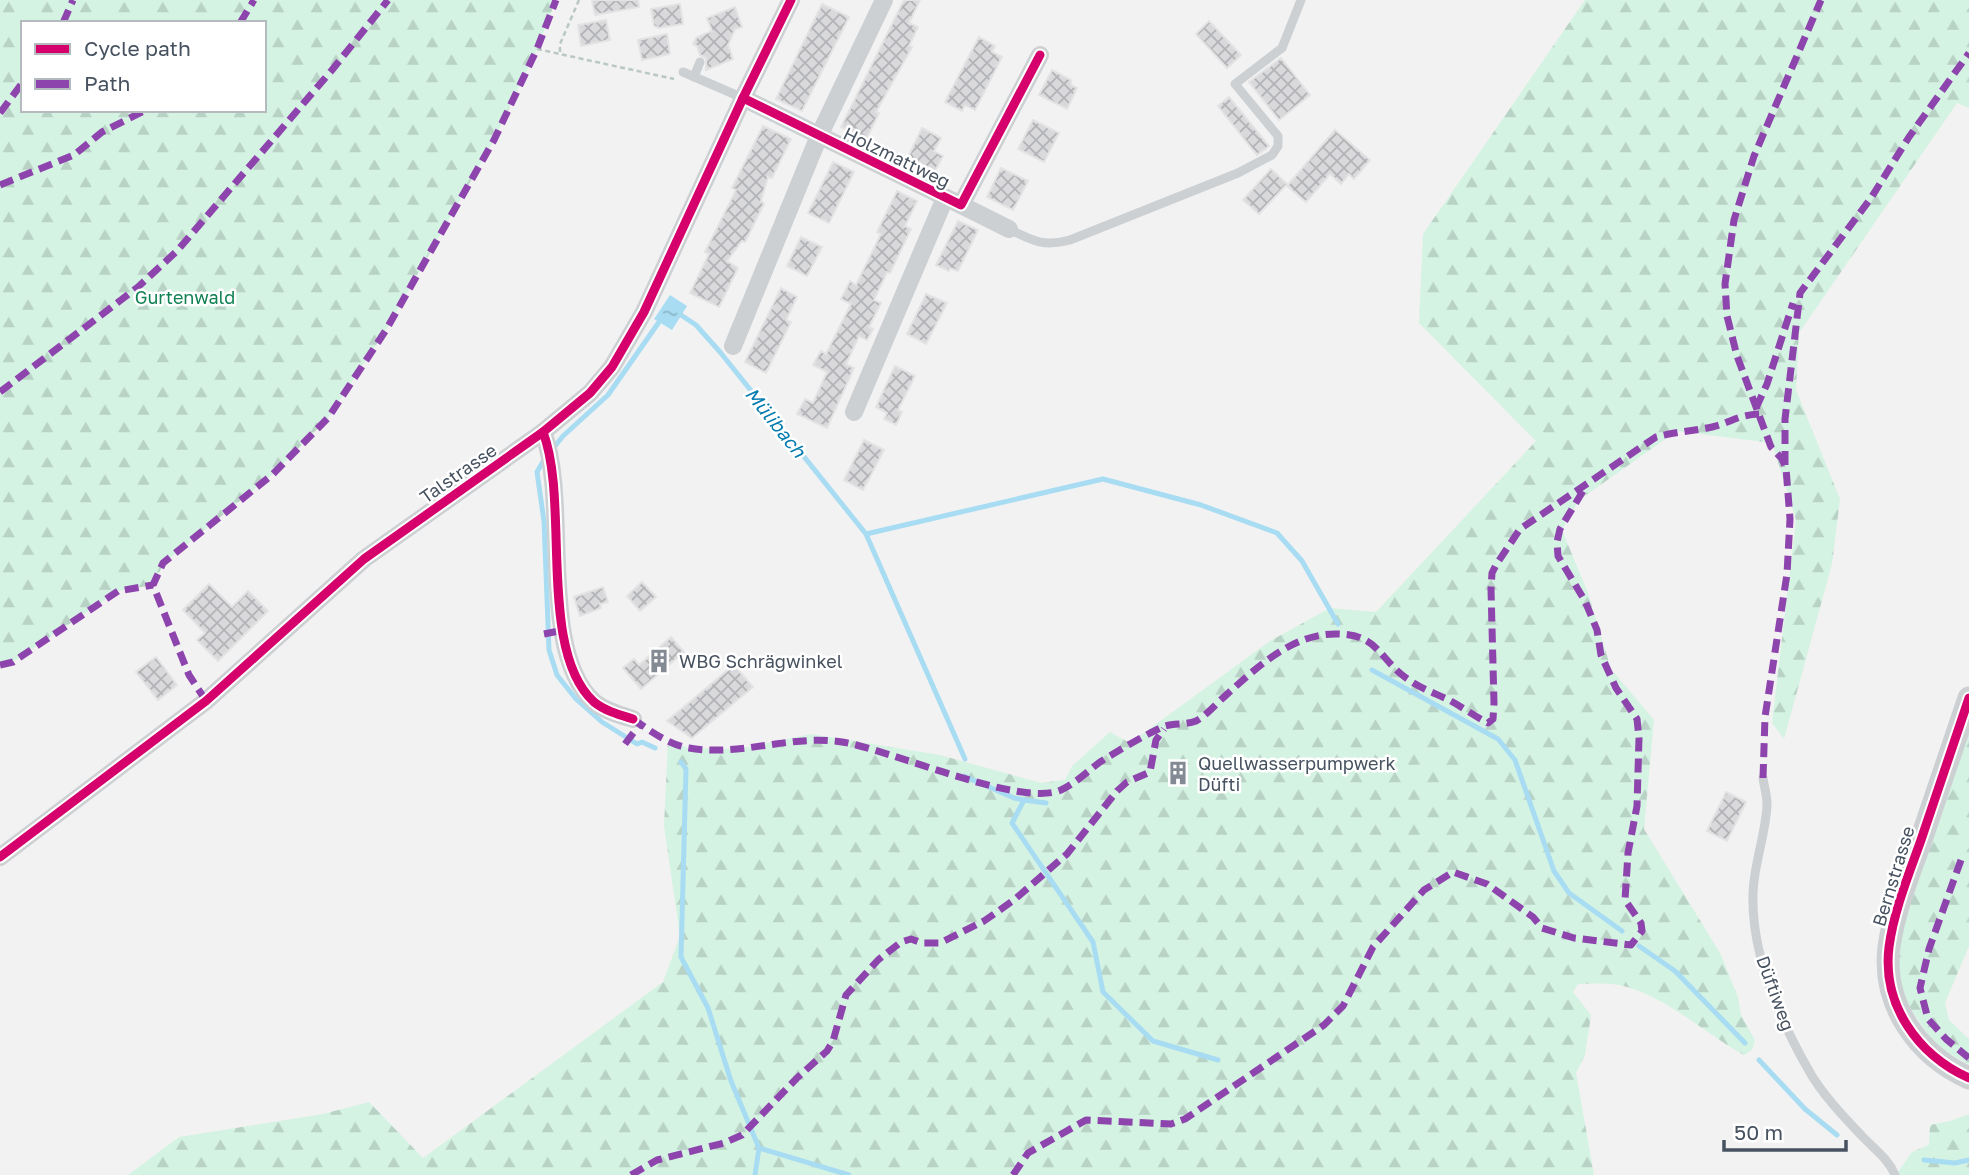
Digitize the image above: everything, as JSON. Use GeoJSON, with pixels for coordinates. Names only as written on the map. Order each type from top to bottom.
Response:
{"type":"FeatureCollection","features":[{"type":"Feature","properties":{"kind":"street","name":"Talstrasse"},"geometry":{"type":"LineString","coordinates":[[0,858],[206,701],[364,559],[547,445],[612,367],[645,312],[791,0]]}},
{"type":"Feature","properties":{"kind":"street"},"geometry":{"type":"LineString","coordinates":[[733,346],[819,136],[884,0]]}},
{"type":"Feature","properties":{"kind":"street","name":"Holzmattweg"},"geometry":{"type":"LineString","coordinates":[[743,99],[953,201],[1040,55]]}},
{"type":"Feature","properties":{"kind":"street"},"geometry":{"type":"LineString","coordinates":[[854,412],[953,201],[1009,229]]}},
{"type":"Feature","properties":{"kind":"street"},"geometry":{"type":"LineString","coordinates":[[547,445],[566,649],[574,672],[594,702],[611,712],[633,719]]}},
{"type":"Feature","properties":{"kind":"street","name":"Bernstrasse"},"geometry":{"type":"LineString","coordinates":[[1969,698],[1896,915],[1888,959],[1894,997],[1909,1030],[1934,1056],[1969,1078]]}},
{"type":"Feature","properties":{"kind":"lane"},"geometry":{"type":"LineString","coordinates":[[1009,229],[1034,241],[1052,245],[1070,240],[1238,173],[1272,155],[1278,146],[1278,136],[1234,84],[1282,48],[1301,0]]}},
{"type":"Feature","properties":{"kind":"lane"},"geometry":{"type":"LineString","coordinates":[[694,77],[700,62]]}},
{"type":"Feature","properties":{"kind":"lane"},"geometry":{"type":"LineString","coordinates":[[683,72],[743,99]]}},
{"type":"Feature","properties":{"kind":"lane","name":"Düftiweg"},"geometry":{"type":"LineString","coordinates":[[1763,778],[1767,800],[1766,814],[1754,878],[1753,909],[1757,939],[1767,975],[1789,1031],[1814,1080],[1887,1161],[1895,1175]]}},
{"type":"Feature","properties":{"kind":"path"},"geometry":{"type":"LineString","coordinates":[[560,53],[560,44],[579,0]]}},
{"type":"Feature","properties":{"kind":"path"},"geometry":{"type":"LineString","coordinates":[[537,49],[677,80],[683,72]]}},
{"type":"Feature","properties":{"kind":"green space","name":"Gurtenwald"},"geometry":{"type":"Polygon","coordinates":[[[0,0],[556,0],[537,49],[494,140],[386,330],[328,418],[273,474],[164,563],[153,585],[118,591],[13,662],[0,665],[0,0]]]}},
{"type":"Feature","properties":{"kind":"green space"},"geometry":{"type":"Polygon","coordinates":[[[1585,0],[1969,0],[1969,108],[1957,103],[1799,333],[1796,390],[1840,499],[1832,564],[1784,739],[1772,723],[1796,520],[1772,443],[1677,431],[1579,500],[1562,530],[1588,593],[1611,669],[1654,720],[1644,829],[1720,953],[1738,997],[1741,1015],[1755,1040],[1752,1050],[1744,1055],[1673,1008],[1643,993],[1615,984],[1578,984],[1573,992],[1591,1015],[1585,1055],[1576,1073],[1594,1175],[128,1175],[179,1137],[323,1114],[369,1102],[423,1158],[663,982],[680,936],[664,826],[668,740],[688,748],[738,749],[811,734],[940,755],[1041,783],[1065,780],[1072,766],[1110,732],[1130,743],[1270,641],[1330,608],[1376,612],[1536,441],[1419,323],[1423,234],[1585,0]]]}},
{"type":"Feature","properties":{"kind":"green space"},"geometry":{"type":"Polygon","coordinates":[[[1969,719],[1969,946],[1945,1003],[1949,1020],[1969,1039],[1969,1065],[1935,1045],[1907,1003],[1896,966],[1900,922],[1969,719]]]}},
{"type":"Feature","properties":{"kind":"green space"},"geometry":{"type":"Polygon","coordinates":[[[1969,1114],[1969,1175],[1896,1175],[1912,1152],[1929,1145],[1930,1125],[1969,1114]]]}},
{"type":"Feature","properties":{"kind":"water"},"geometry":{"type":"Polygon","coordinates":[[[670,295],[687,306],[672,330],[654,319],[670,295]]]}},
{"type":"Feature","properties":{"kind":"building"},"geometry":{"type":"Polygon","coordinates":[[[592,0],[638,0],[639,7],[595,15],[592,0]]]}},
{"type":"Feature","properties":{"kind":"building"},"geometry":{"type":"Polygon","coordinates":[[[904,0],[920,0],[909,23],[918,27],[909,46],[912,47],[876,112],[879,113],[866,140],[841,127],[904,0]]]}},
{"type":"Feature","properties":{"kind":"building"},"geometry":{"type":"Polygon","coordinates":[[[680,4],[683,24],[659,28],[654,26],[651,9],[680,4]]]}},
{"type":"Feature","properties":{"kind":"building"},"geometry":{"type":"Polygon","coordinates":[[[822,4],[849,17],[802,111],[776,99],[822,4]]]}},
{"type":"Feature","properties":{"kind":"building"},"geometry":{"type":"Polygon","coordinates":[[[735,7],[742,27],[735,29],[728,45],[733,59],[706,70],[706,58],[700,55],[697,46],[693,44],[697,37],[712,31],[707,18],[735,7]]]}},
{"type":"Feature","properties":{"kind":"building"},"geometry":{"type":"Polygon","coordinates":[[[606,20],[610,40],[581,46],[578,25],[606,20]]]}},
{"type":"Feature","properties":{"kind":"building"},"geometry":{"type":"Polygon","coordinates":[[[1209,21],[1241,55],[1227,68],[1196,34],[1209,21]]]}},
{"type":"Feature","properties":{"kind":"building"},"geometry":{"type":"Polygon","coordinates":[[[667,34],[670,54],[642,60],[638,40],[667,34]]]}},
{"type":"Feature","properties":{"kind":"building"},"geometry":{"type":"Polygon","coordinates":[[[979,37],[995,46],[992,52],[1002,57],[975,110],[965,105],[962,111],[945,102],[979,37]]]}},
{"type":"Feature","properties":{"kind":"building"},"geometry":{"type":"Polygon","coordinates":[[[1281,58],[1310,95],[1279,120],[1249,82],[1281,58]]]}},
{"type":"Feature","properties":{"kind":"building"},"geometry":{"type":"Polygon","coordinates":[[[1052,70],[1071,80],[1071,85],[1077,88],[1067,109],[1039,95],[1052,70]]]}},
{"type":"Feature","properties":{"kind":"building"},"geometry":{"type":"Polygon","coordinates":[[[1229,97],[1269,146],[1257,155],[1218,106],[1229,97]]]}},
{"type":"Feature","properties":{"kind":"building"},"geometry":{"type":"Polygon","coordinates":[[[1033,120],[1059,133],[1044,162],[1018,149],[1033,120]]]}},
{"type":"Feature","properties":{"kind":"building"},"geometry":{"type":"Polygon","coordinates":[[[763,126],[791,139],[772,178],[768,177],[761,201],[764,204],[745,242],[742,241],[727,261],[738,268],[719,307],[690,293],[709,254],[705,252],[736,190],[732,188],[763,126]]]}},
{"type":"Feature","properties":{"kind":"building"},"geometry":{"type":"Polygon","coordinates":[[[922,128],[941,138],[934,151],[943,156],[935,171],[908,157],[922,128]]]}},
{"type":"Feature","properties":{"kind":"building"},"geometry":{"type":"Polygon","coordinates":[[[1335,130],[1370,160],[1354,179],[1349,174],[1341,184],[1330,174],[1306,202],[1287,186],[1335,130]]]}},
{"type":"Feature","properties":{"kind":"building"},"geometry":{"type":"Polygon","coordinates":[[[833,162],[854,172],[829,223],[808,213],[833,162]]]}},
{"type":"Feature","properties":{"kind":"building"},"geometry":{"type":"Polygon","coordinates":[[[1001,168],[1028,181],[1013,210],[987,197],[1001,168]]]}},
{"type":"Feature","properties":{"kind":"building"},"geometry":{"type":"Polygon","coordinates":[[[1271,169],[1287,184],[1259,214],[1243,200],[1271,169]]]}},
{"type":"Feature","properties":{"kind":"building"},"geometry":{"type":"Polygon","coordinates":[[[897,191],[917,201],[905,226],[911,229],[874,300],[881,303],[869,327],[873,329],[867,340],[859,336],[846,364],[854,368],[827,428],[797,414],[805,399],[813,403],[827,372],[813,365],[821,351],[826,354],[851,304],[841,299],[850,281],[856,285],[881,234],[877,232],[897,191]]]}},
{"type":"Feature","properties":{"kind":"building"},"geometry":{"type":"Polygon","coordinates":[[[958,221],[978,230],[958,271],[950,268],[949,271],[936,265],[958,221]]]}},
{"type":"Feature","properties":{"kind":"building"},"geometry":{"type":"Polygon","coordinates":[[[801,237],[822,247],[807,276],[787,266],[801,237]]]}},
{"type":"Feature","properties":{"kind":"building"},"geometry":{"type":"Polygon","coordinates":[[[781,288],[797,297],[786,320],[791,322],[766,373],[745,362],[781,288]]]}},
{"type":"Feature","properties":{"kind":"building"},"geometry":{"type":"Polygon","coordinates":[[[926,294],[947,303],[926,344],[907,334],[926,294]]]}},
{"type":"Feature","properties":{"kind":"building"},"geometry":{"type":"Polygon","coordinates":[[[895,366],[915,376],[898,410],[902,412],[896,425],[884,419],[887,413],[876,407],[895,366]]]}},
{"type":"Feature","properties":{"kind":"building"},"geometry":{"type":"Polygon","coordinates":[[[864,440],[884,450],[863,490],[844,480],[864,440]]]}},
{"type":"Feature","properties":{"kind":"building"},"geometry":{"type":"Polygon","coordinates":[[[642,582],[656,597],[640,611],[627,596],[642,582]]]}},
{"type":"Feature","properties":{"kind":"building"},"geometry":{"type":"Polygon","coordinates":[[[209,584],[232,607],[248,591],[268,611],[218,661],[197,640],[205,633],[183,610],[209,584]]]}},
{"type":"Feature","properties":{"kind":"building"},"geometry":{"type":"Polygon","coordinates":[[[603,587],[608,602],[600,604],[601,608],[580,616],[574,597],[603,587]]]}},
{"type":"Feature","properties":{"kind":"building","name":"WBG Schrägwinkel"},"geometry":{"type":"Polygon","coordinates":[[[671,637],[684,652],[641,689],[623,668],[634,659],[639,665],[671,637]]]}},
{"type":"Feature","properties":{"kind":"building"},"geometry":{"type":"Polygon","coordinates":[[[156,657],[177,685],[158,700],[136,672],[156,657]]]}},
{"type":"Feature","properties":{"kind":"building"},"geometry":{"type":"Polygon","coordinates":[[[734,665],[753,687],[692,738],[667,721],[734,665]]]}},
{"type":"Feature","properties":{"kind":"building"},"geometry":{"type":"Polygon","coordinates":[[[1726,792],[1746,802],[1727,841],[1707,831],[1726,792]]]}},
{"type":"Feature","properties":{"kind":"waterway","name":"Mülibach"},"geometry":{"type":"LineString","coordinates":[[681,315],[696,325],[720,352],[866,534],[965,759]]}},
{"type":"Feature","properties":{"kind":"waterway"},"geometry":{"type":"LineString","coordinates":[[551,451],[563,436],[608,395],[659,322]]}},
{"type":"Feature","properties":{"kind":"waterway"},"geometry":{"type":"LineString","coordinates":[[545,458],[537,472],[544,521],[549,650],[557,675],[576,699],[602,722],[637,744],[642,742],[655,748]]}},
{"type":"Feature","properties":{"kind":"waterway"},"geometry":{"type":"LineString","coordinates":[[866,534],[1103,479],[1201,505],[1277,533],[1302,561],[1338,624]]}},
{"type":"Feature","properties":{"kind":"waterway"},"geometry":{"type":"LineString","coordinates":[[1372,670],[1498,739],[1515,760],[1554,871],[1569,893],[1622,931]]}},
{"type":"Feature","properties":{"kind":"waterway"},"geometry":{"type":"LineString","coordinates":[[681,762],[686,769],[681,957],[708,1008],[731,1081],[759,1148],[755,1175]]}},
{"type":"Feature","properties":{"kind":"waterway"},"geometry":{"type":"LineString","coordinates":[[964,776],[1024,800],[1012,823],[1093,942],[1103,992],[1153,1041],[1218,1060]]}},
{"type":"Feature","properties":{"kind":"waterway"},"geometry":{"type":"LineString","coordinates":[[1024,800],[1046,803]]}},
{"type":"Feature","properties":{"kind":"waterway"},"geometry":{"type":"LineString","coordinates":[[1639,946],[1675,971],[1745,1043]]}},
{"type":"Feature","properties":{"kind":"waterway"},"geometry":{"type":"LineString","coordinates":[[1759,1060],[1805,1109],[1837,1135]]}},
{"type":"Feature","properties":{"kind":"waterway"},"geometry":{"type":"LineString","coordinates":[[759,1148],[849,1175]]}},
{"type":"Feature","properties":{"kind":"waterway"},"geometry":{"type":"LineString","coordinates":[[1924,1160],[1955,1163],[1969,1160]]}},
{"type":"Feature","properties":{"kind":"marked path"},"geometry":{"type":"LineString","coordinates":[[64,21],[73,0]]}},
{"type":"Feature","properties":{"kind":"marked path"},"geometry":{"type":"LineString","coordinates":[[241,21],[254,0]]}},
{"type":"Feature","properties":{"kind":"marked path"},"geometry":{"type":"LineString","coordinates":[[0,392],[138,287],[177,251],[332,70],[388,0]]}},
{"type":"Feature","properties":{"kind":"marked path"},"geometry":{"type":"LineString","coordinates":[[206,701],[189,675],[153,585],[163,563],[273,474],[328,418],[386,330],[494,140],[537,49],[556,0]]}},
{"type":"Feature","properties":{"kind":"marked path"},"geometry":{"type":"LineString","coordinates":[[1763,778],[1765,717],[1787,574],[1790,519],[1786,468],[1771,447],[1737,356],[1727,316],[1725,284],[1734,220],[1754,156],[1821,0]]}},
{"type":"Feature","properties":{"kind":"marked path"},"geometry":{"type":"LineString","coordinates":[[1785,465],[1785,419],[1800,293],[1871,198],[1909,137],[1969,53]]}},
{"type":"Feature","properties":{"kind":"marked path"},"geometry":{"type":"LineString","coordinates":[[0,113],[21,85]]}},
{"type":"Feature","properties":{"kind":"marked path"},"geometry":{"type":"LineString","coordinates":[[0,185],[74,155],[102,132],[142,112]]}},
{"type":"Feature","properties":{"kind":"marked path"},"geometry":{"type":"LineString","coordinates":[[1756,408],[1767,384],[1793,303]]}},
{"type":"Feature","properties":{"kind":"marked path"},"geometry":{"type":"LineString","coordinates":[[633,719],[667,740],[689,748],[727,750],[804,741],[842,742],[987,785],[1042,793],[1061,790],[1100,762],[1158,729],[1200,719],[1248,675],[1290,646],[1320,635],[1337,634],[1362,638],[1409,680],[1488,723],[1493,719],[1494,703],[1492,573],[1520,529],[1656,437],[1712,427],[1740,417],[1760,414]]}},
{"type":"Feature","properties":{"kind":"marked path"},"geometry":{"type":"LineString","coordinates":[[1013,1175],[1028,1153],[1086,1120],[1171,1124],[1185,1119],[1324,1025],[1343,1006],[1373,947],[1424,890],[1453,872],[1487,884],[1533,917],[1542,928],[1574,938],[1631,945],[1642,931],[1641,923],[1625,900],[1628,853],[1637,806],[1637,719],[1616,688],[1601,655],[1597,630],[1585,601],[1558,556],[1560,529],[1586,486]]}},
{"type":"Feature","properties":{"kind":"marked path"},"geometry":{"type":"LineString","coordinates":[[0,665],[13,662],[118,591],[153,585]]}},
{"type":"Feature","properties":{"kind":"marked path"},"geometry":{"type":"LineString","coordinates":[[544,634],[564,630]]}},
{"type":"Feature","properties":{"kind":"marked path"},"geometry":{"type":"LineString","coordinates":[[625,744],[640,724]]}},
{"type":"Feature","properties":{"kind":"marked path"},"geometry":{"type":"LineString","coordinates":[[631,1175],[657,1160],[724,1143],[742,1135],[827,1051],[833,1041],[846,995],[878,960],[901,942],[911,939],[922,943],[940,943],[984,921],[1014,900],[1067,854],[1117,791],[1127,782],[1150,772],[1156,740],[1164,729]]}},
{"type":"Feature","properties":{"kind":"marked path"},"geometry":{"type":"LineString","coordinates":[[1961,860],[1929,949],[1920,988],[1928,1019],[1969,1058]]}},
{"type":"Feature","properties":{"kind":"cycle path"},"geometry":{"type":"LineString","coordinates":[[0,857],[206,701],[364,559],[543,432],[590,393],[612,367],[644,312],[791,0]]}},
{"type":"Feature","properties":{"kind":"cycle path"},"geometry":{"type":"LineString","coordinates":[[743,98],[961,205],[1040,55]]}},
{"type":"Feature","properties":{"kind":"cycle path"},"geometry":{"type":"LineString","coordinates":[[543,432],[551,462],[560,612],[566,648],[577,678],[594,702],[633,719]]}},
{"type":"Feature","properties":{"kind":"cycle path"},"geometry":{"type":"LineString","coordinates":[[1969,698],[1898,906],[1891,933],[1888,968],[1891,989],[1907,1026],[1934,1056],[1969,1078]]}},
{"type":"Feature","properties":{"kind":"place","name":"WBG Schrägwinkel"},"geometry":{"type":"Point","coordinates":[659,661]}},
{"type":"Feature","properties":{"kind":"place","name":"Quellwasserpumpwerk Düfti"},"geometry":{"type":"Point","coordinates":[1178,773]}}]}
